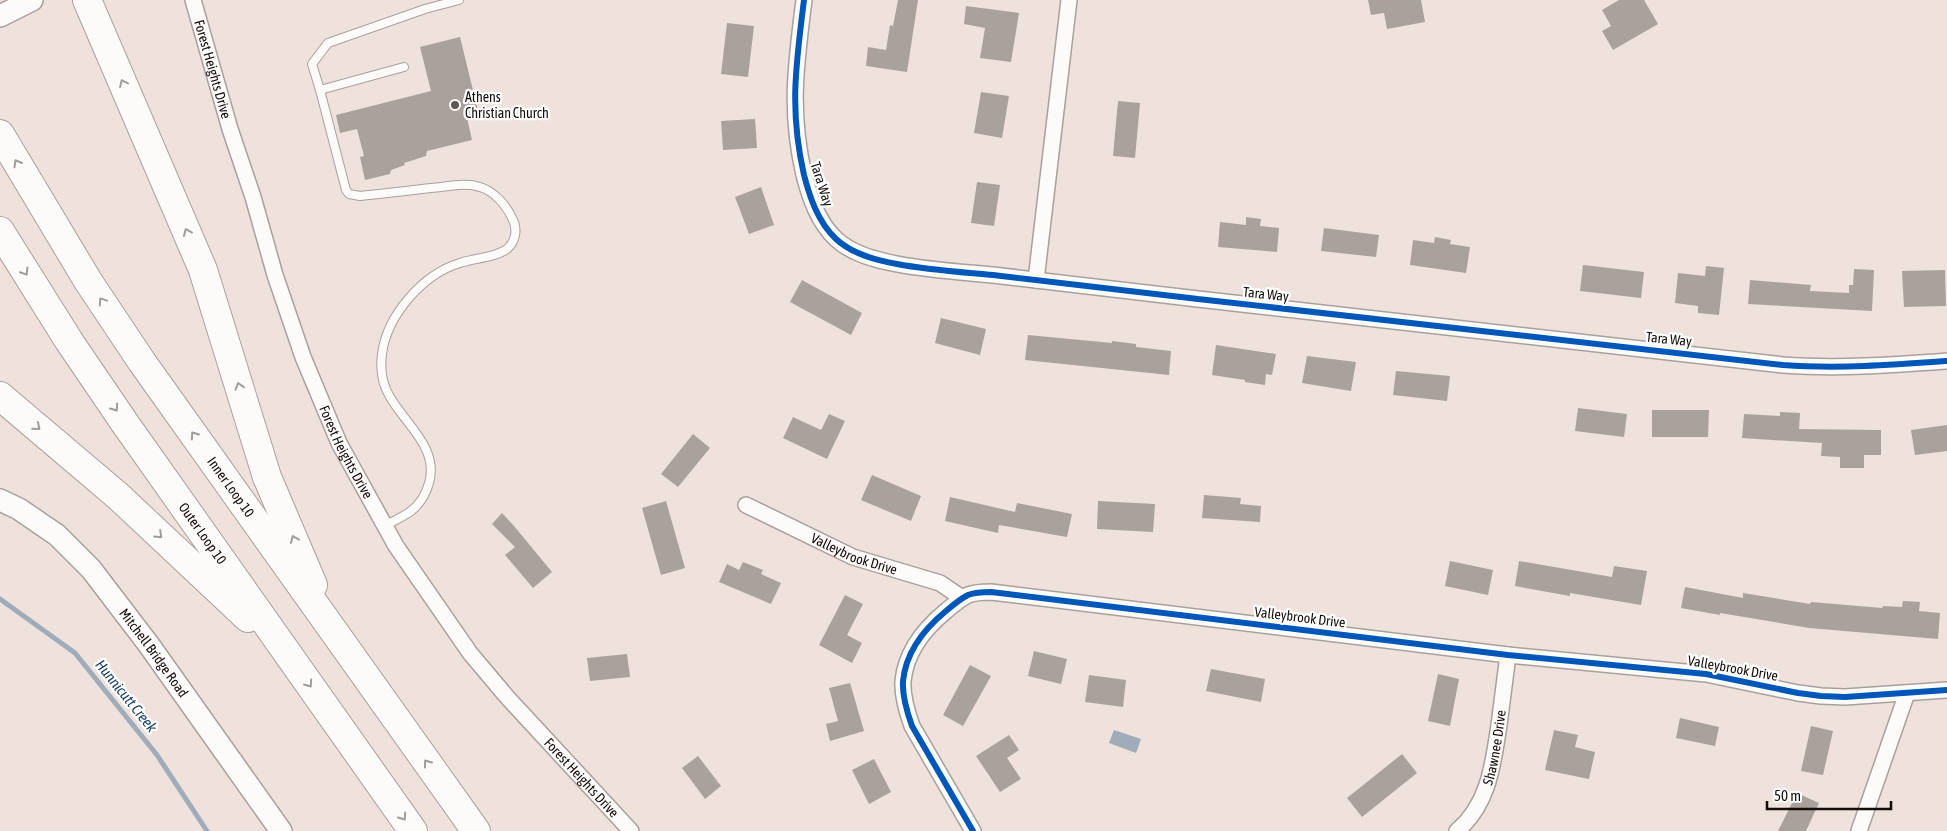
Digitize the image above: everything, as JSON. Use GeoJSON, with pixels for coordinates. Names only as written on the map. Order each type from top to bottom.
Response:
{"type":"FeatureCollection","features":[{"type":"Feature","properties":{"kind":"highway"},"geometry":{"type":"LineString","coordinates":[[87,0],[203,270],[267,477],[333,632]]}},
{"type":"Feature","properties":{"kind":"highway","name":"Inner Loop 10"},"geometry":{"type":"LineString","coordinates":[[0,134],[88,282],[137,354],[476,831]]}},
{"type":"Feature","properties":{"kind":"highway","name":"Outer Loop 10"},"geometry":{"type":"LineString","coordinates":[[0,231],[68,341],[413,831]]}},
{"type":"Feature","properties":{"kind":"highway"},"geometry":{"type":"LineString","coordinates":[[0,396],[118,496],[290,658]]}},
{"type":"Feature","properties":{"kind":"street"},"geometry":{"type":"LineString","coordinates":[[0,16],[32,0]]}},
{"type":"Feature","properties":{"kind":"street","name":"Forest Heights Drive"},"geometry":{"type":"LineString","coordinates":[[193,0],[275,275],[303,356],[339,443],[384,526],[416,577],[470,653],[507,697],[630,831]]}},
{"type":"Feature","properties":{"kind":"street","name":"Tara Way"},"geometry":{"type":"LineString","coordinates":[[804,0],[795,72],[795,123],[807,186],[814,207],[825,227],[838,241],[853,251],[874,259],[899,264],[1036,280],[1783,365],[1824,368],[1947,362]]}},
{"type":"Feature","properties":{"kind":"street"},"geometry":{"type":"LineString","coordinates":[[1036,280],[1068,0]]}},
{"type":"Feature","properties":{"kind":"street","name":"Mitchell Bridge Road"},"geometry":{"type":"LineString","coordinates":[[0,500],[19,509],[57,534],[92,569],[149,645],[281,831]]}},
{"type":"Feature","properties":{"kind":"street","name":"Valleybrook Drive"},"geometry":{"type":"LineString","coordinates":[[746,505],[853,557],[940,583],[962,598]]}},
{"type":"Feature","properties":{"kind":"street","name":"Valleybrook Drive"},"geometry":{"type":"LineString","coordinates":[[972,831],[912,726],[907,711],[903,684],[907,660],[913,647],[927,628],[962,598],[979,592],[1508,656],[1706,674],[1821,696],[1845,697],[1947,690]]}},
{"type":"Feature","properties":{"kind":"street","name":"Shawnee Drive"},"geometry":{"type":"LineString","coordinates":[[1457,831],[1473,816],[1488,784],[1493,763],[1508,656]]}},
{"type":"Feature","properties":{"kind":"street"},"geometry":{"type":"LineString","coordinates":[[1859,831],[1907,693]]}},
{"type":"Feature","properties":{"kind":"lane"},"geometry":{"type":"LineString","coordinates":[[384,526],[411,511],[420,502],[427,490],[431,476],[431,462],[427,449],[390,398],[386,388],[381,364],[387,334],[397,315],[425,283],[452,266],[505,250],[515,238],[515,224],[498,198],[482,187],[473,186],[360,196],[349,194],[343,186],[312,64],[328,43],[425,9],[459,0]]}},
{"type":"Feature","properties":{"kind":"lane"},"geometry":{"type":"LineString","coordinates":[[320,90],[404,67]]}},
{"type":"Feature","properties":{"kind":"water"},"geometry":{"type":"Polygon","coordinates":[[[1114,730],[1141,739],[1136,753],[1109,743],[1114,730]]]}},
{"type":"Feature","properties":{"kind":"building"},"geometry":{"type":"Polygon","coordinates":[[[898,0],[918,0],[907,72],[866,66],[868,47],[886,50],[890,25],[893,26],[898,0]]]}},
{"type":"Feature","properties":{"kind":"building"},"geometry":{"type":"Polygon","coordinates":[[[1368,0],[1421,0],[1425,22],[1387,29],[1384,13],[1371,15],[1368,0]]]}},
{"type":"Feature","properties":{"kind":"building"},"geometry":{"type":"Polygon","coordinates":[[[1619,0],[1644,0],[1658,24],[1613,50],[1602,31],[1611,26],[1602,10],[1619,0]]]}},
{"type":"Feature","properties":{"kind":"building"},"geometry":{"type":"Polygon","coordinates":[[[966,6],[1019,13],[1011,62],[980,58],[985,28],[964,24],[966,6]]]}},
{"type":"Feature","properties":{"kind":"building"},"geometry":{"type":"Polygon","coordinates":[[[727,23],[754,26],[748,77],[721,74],[727,23]]]}},
{"type":"Feature","properties":{"kind":"building","name":"Athens Christian Church"},"geometry":{"type":"Polygon","coordinates":[[[460,37],[479,115],[467,118],[472,140],[427,151],[426,156],[404,163],[405,165],[391,170],[390,174],[365,180],[360,157],[364,156],[357,129],[340,133],[336,115],[431,91],[420,47],[460,37]]]}},
{"type":"Feature","properties":{"kind":"building"},"geometry":{"type":"Polygon","coordinates":[[[981,92],[1009,96],[1002,138],[974,133],[981,92]]]}},
{"type":"Feature","properties":{"kind":"building"},"geometry":{"type":"Polygon","coordinates":[[[1118,101],[1140,103],[1135,158],[1113,156],[1118,101]]]}},
{"type":"Feature","properties":{"kind":"building"},"geometry":{"type":"Polygon","coordinates":[[[755,119],[757,148],[723,150],[721,121],[755,119]]]}},
{"type":"Feature","properties":{"kind":"building"},"geometry":{"type":"Polygon","coordinates":[[[977,182],[1000,185],[994,226],[971,223],[977,182]]]}},
{"type":"Feature","properties":{"kind":"building"},"geometry":{"type":"Polygon","coordinates":[[[761,187],[774,225],[749,234],[735,197],[761,187]]]}},
{"type":"Feature","properties":{"kind":"building"},"geometry":{"type":"Polygon","coordinates":[[[1246,217],[1261,219],[1260,226],[1279,228],[1277,252],[1218,247],[1220,222],[1246,225],[1246,217]]]}},
{"type":"Feature","properties":{"kind":"building"},"geometry":{"type":"Polygon","coordinates":[[[1324,228],[1379,235],[1376,257],[1321,251],[1324,228]]]}},
{"type":"Feature","properties":{"kind":"building"},"geometry":{"type":"Polygon","coordinates":[[[1435,237],[1451,240],[1450,244],[1470,247],[1466,273],[1410,265],[1413,240],[1434,243],[1435,237]]]}},
{"type":"Feature","properties":{"kind":"building"},"geometry":{"type":"Polygon","coordinates":[[[1583,265],[1644,272],[1641,298],[1580,291],[1583,265]]]}},
{"type":"Feature","properties":{"kind":"building"},"geometry":{"type":"Polygon","coordinates":[[[1706,266],[1724,268],[1719,315],[1698,313],[1698,306],[1675,303],[1678,273],[1705,276],[1706,266]]]}},
{"type":"Feature","properties":{"kind":"building"},"geometry":{"type":"Polygon","coordinates":[[[1854,269],[1874,270],[1872,311],[1748,304],[1750,280],[1811,285],[1810,291],[1849,293],[1849,285],[1853,285],[1854,269]]]}},
{"type":"Feature","properties":{"kind":"building"},"geometry":{"type":"Polygon","coordinates":[[[1945,270],[1946,306],[1904,307],[1902,271],[1945,270]]]}},
{"type":"Feature","properties":{"kind":"building"},"geometry":{"type":"Polygon","coordinates":[[[802,280],[862,313],[851,335],[790,302],[802,280]]]}},
{"type":"Feature","properties":{"kind":"building"},"geometry":{"type":"Polygon","coordinates":[[[941,318],[986,329],[980,355],[935,343],[941,318]]]}},
{"type":"Feature","properties":{"kind":"building"},"geometry":{"type":"Polygon","coordinates":[[[1028,335],[1112,343],[1112,341],[1136,344],[1136,347],[1171,351],[1169,375],[1025,360],[1028,335]]]}},
{"type":"Feature","properties":{"kind":"building"},"geometry":{"type":"Polygon","coordinates":[[[1216,345],[1276,354],[1272,375],[1266,374],[1265,385],[1212,375],[1216,345]]]}},
{"type":"Feature","properties":{"kind":"building"},"geometry":{"type":"Polygon","coordinates":[[[1307,356],[1356,362],[1351,391],[1302,383],[1307,356]]]}},
{"type":"Feature","properties":{"kind":"building"},"geometry":{"type":"Polygon","coordinates":[[[1396,371],[1450,376],[1447,401],[1393,395],[1396,371]]]}},
{"type":"Feature","properties":{"kind":"building"},"geometry":{"type":"Polygon","coordinates":[[[1578,408],[1627,414],[1624,437],[1575,431],[1578,408]]]}},
{"type":"Feature","properties":{"kind":"building"},"geometry":{"type":"Polygon","coordinates":[[[1652,410],[1709,410],[1708,437],[1652,437],[1652,410]]]}},
{"type":"Feature","properties":{"kind":"building"},"geometry":{"type":"Polygon","coordinates":[[[1780,412],[1800,413],[1799,429],[1881,430],[1881,455],[1864,455],[1864,468],[1840,468],[1840,457],[1821,456],[1822,443],[1742,438],[1744,414],[1780,416],[1780,412]]]}},
{"type":"Feature","properties":{"kind":"building"},"geometry":{"type":"Polygon","coordinates":[[[829,414],[845,421],[827,459],[783,438],[793,417],[821,430],[829,414]]]}},
{"type":"Feature","properties":{"kind":"building"},"geometry":{"type":"Polygon","coordinates":[[[1947,425],[1947,451],[1915,455],[1911,430],[1947,425]]]}},
{"type":"Feature","properties":{"kind":"building"},"geometry":{"type":"Polygon","coordinates":[[[693,434],[710,448],[678,487],[661,474],[693,434]]]}},
{"type":"Feature","properties":{"kind":"building"},"geometry":{"type":"Polygon","coordinates":[[[872,475],[921,496],[911,521],[861,500],[872,475]]]}},
{"type":"Feature","properties":{"kind":"building"},"geometry":{"type":"Polygon","coordinates":[[[1204,495],[1241,498],[1240,504],[1261,506],[1260,522],[1202,518],[1204,495]]]}},
{"type":"Feature","properties":{"kind":"building"},"geometry":{"type":"Polygon","coordinates":[[[950,497],[1015,512],[1017,503],[1072,514],[1067,537],[999,525],[998,533],[945,521],[950,497]]]}},
{"type":"Feature","properties":{"kind":"building"},"geometry":{"type":"Polygon","coordinates":[[[666,501],[685,568],[661,575],[642,508],[666,501]]]}},
{"type":"Feature","properties":{"kind":"building"},"geometry":{"type":"Polygon","coordinates":[[[1098,501],[1155,504],[1153,532],[1097,529],[1098,501]]]}},
{"type":"Feature","properties":{"kind":"building"},"geometry":{"type":"Polygon","coordinates":[[[502,513],[552,572],[533,588],[505,555],[515,547],[492,524],[502,513]]]}},
{"type":"Feature","properties":{"kind":"building"},"geometry":{"type":"Polygon","coordinates":[[[1450,561],[1493,570],[1488,595],[1445,586],[1450,561]]]}},
{"type":"Feature","properties":{"kind":"building"},"geometry":{"type":"Polygon","coordinates":[[[1519,561],[1612,577],[1614,566],[1647,571],[1641,605],[1570,593],[1570,596],[1515,586],[1519,561]]]}},
{"type":"Feature","properties":{"kind":"building"},"geometry":{"type":"Polygon","coordinates":[[[743,562],[763,570],[761,574],[781,583],[771,604],[719,582],[727,564],[739,570],[743,562]]]}},
{"type":"Feature","properties":{"kind":"building"},"geometry":{"type":"Polygon","coordinates":[[[1685,587],[1743,598],[1743,593],[1810,604],[1811,602],[1882,608],[1883,606],[1902,607],[1903,601],[1920,602],[1919,611],[1940,613],[1938,639],[1809,628],[1681,608],[1685,587]]]}},
{"type":"Feature","properties":{"kind":"building"},"geometry":{"type":"Polygon","coordinates":[[[845,595],[863,604],[847,635],[862,643],[852,663],[819,645],[845,595]]]}},
{"type":"Feature","properties":{"kind":"building"},"geometry":{"type":"Polygon","coordinates":[[[1034,651],[1067,659],[1061,684],[1028,676],[1034,651]]]}},
{"type":"Feature","properties":{"kind":"building"},"geometry":{"type":"Polygon","coordinates":[[[627,654],[630,677],[590,681],[587,658],[627,654]]]}},
{"type":"Feature","properties":{"kind":"building"},"geometry":{"type":"Polygon","coordinates":[[[970,665],[991,676],[963,726],[943,715],[970,665]]]}},
{"type":"Feature","properties":{"kind":"building"},"geometry":{"type":"Polygon","coordinates":[[[1211,669],[1265,679],[1261,702],[1206,691],[1211,669]]]}},
{"type":"Feature","properties":{"kind":"building"},"geometry":{"type":"Polygon","coordinates":[[[1438,674],[1459,679],[1450,726],[1428,721],[1438,674]]]}},
{"type":"Feature","properties":{"kind":"building"},"geometry":{"type":"Polygon","coordinates":[[[1089,675],[1126,680],[1123,707],[1085,702],[1089,675]]]}},
{"type":"Feature","properties":{"kind":"building"},"geometry":{"type":"Polygon","coordinates":[[[850,683],[864,731],[830,741],[826,724],[838,721],[829,688],[850,683]]]}},
{"type":"Feature","properties":{"kind":"building"},"geometry":{"type":"Polygon","coordinates":[[[1680,718],[1719,727],[1715,746],[1676,738],[1680,718]]]}},
{"type":"Feature","properties":{"kind":"building"},"geometry":{"type":"Polygon","coordinates":[[[1811,726],[1833,731],[1823,775],[1801,771],[1811,726]]]}},
{"type":"Feature","properties":{"kind":"building"},"geometry":{"type":"Polygon","coordinates":[[[1554,730],[1578,735],[1575,747],[1595,752],[1589,779],[1545,770],[1554,730]]]}},
{"type":"Feature","properties":{"kind":"building"},"geometry":{"type":"Polygon","coordinates":[[[1009,735],[1019,750],[1007,758],[1021,779],[1000,792],[976,756],[1009,735]]]}},
{"type":"Feature","properties":{"kind":"building"},"geometry":{"type":"Polygon","coordinates":[[[1402,754],[1417,773],[1362,817],[1347,798],[1402,754]]]}},
{"type":"Feature","properties":{"kind":"building"},"geometry":{"type":"Polygon","coordinates":[[[698,756],[721,786],[705,799],[682,768],[698,756]]]}},
{"type":"Feature","properties":{"kind":"building"},"geometry":{"type":"Polygon","coordinates":[[[874,759],[891,792],[869,804],[852,770],[874,759]]]}},
{"type":"Feature","properties":{"kind":"building"},"geometry":{"type":"Polygon","coordinates":[[[1797,793],[1819,803],[1806,831],[1778,831],[1797,793]]]}},
{"type":"Feature","properties":{"kind":"waterway","name":"Hunnicutt Creek"},"geometry":{"type":"LineString","coordinates":[[0,599],[75,653],[157,755],[207,831]]}},
{"type":"Feature","properties":{"kind":"cycle path"},"geometry":{"type":"LineString","coordinates":[[804,0],[795,87],[799,151],[804,175],[809,192],[824,225],[836,239],[849,249],[873,258],[897,264],[933,269],[1783,365],[1845,367],[1947,361]]}},
{"type":"Feature","properties":{"kind":"cycle path"},"geometry":{"type":"LineString","coordinates":[[973,831],[912,726],[905,704],[903,681],[912,650],[930,625],[957,602],[968,595],[977,593],[991,592],[1508,655],[1706,674],[1821,696],[1845,697],[1947,690]]}},
{"type":"Feature","properties":{"kind":"place","name":"Athens Christian Church"},"geometry":{"type":"Point","coordinates":[455,105]}}]}
